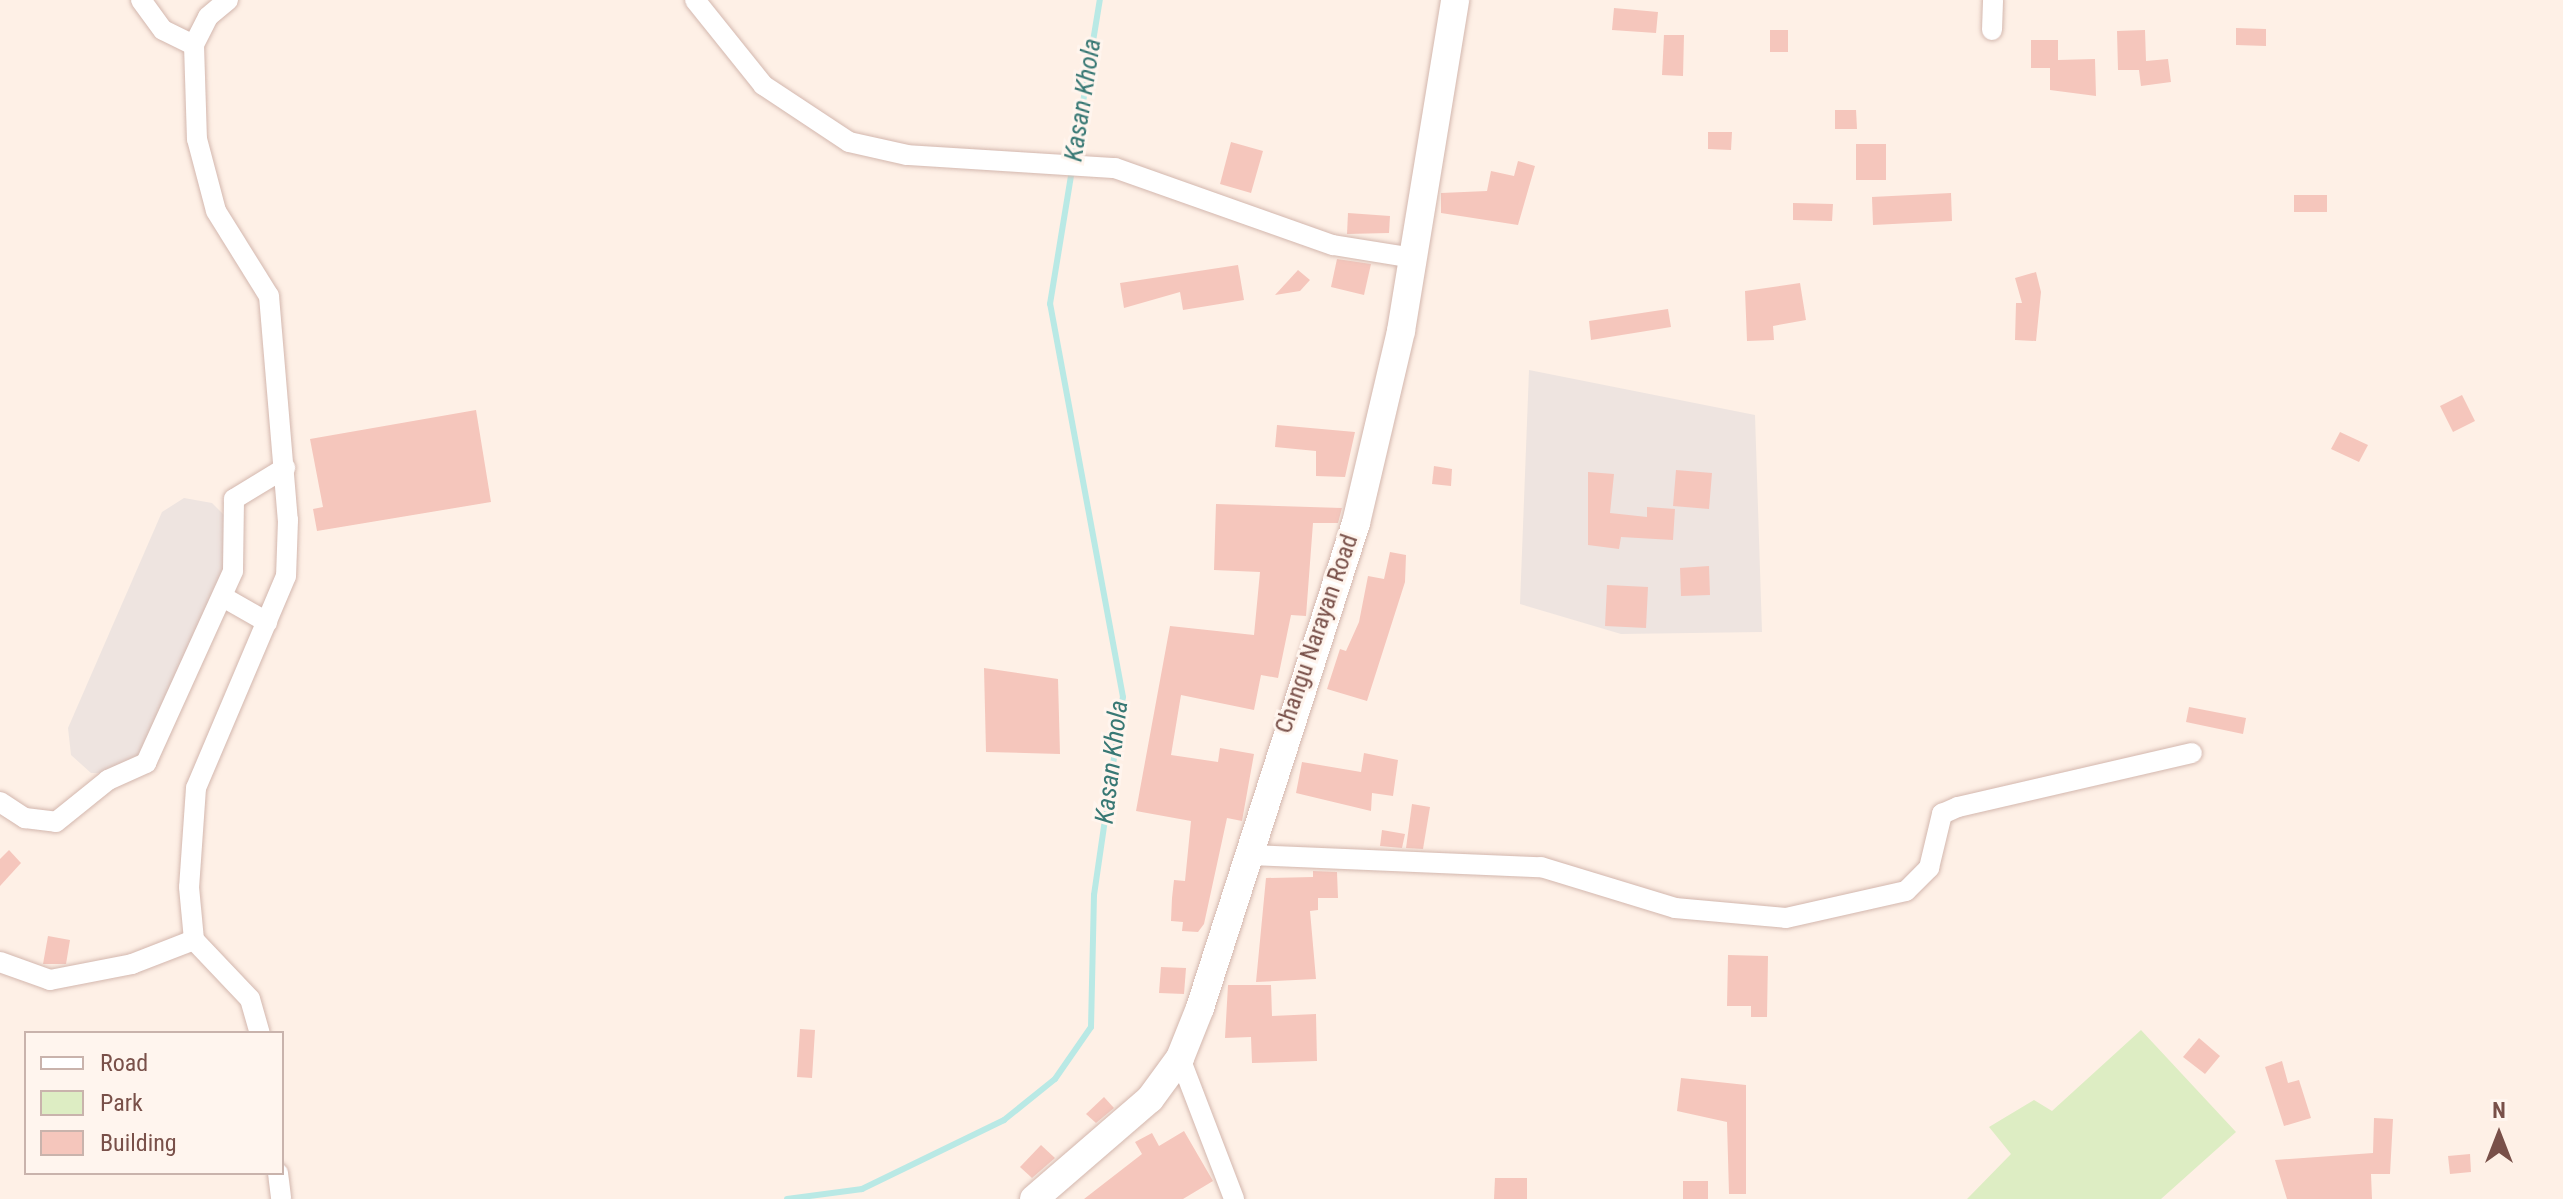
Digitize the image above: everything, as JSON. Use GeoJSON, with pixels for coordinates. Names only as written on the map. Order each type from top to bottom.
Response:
{"type":"FeatureCollection","features":[{"type":"Feature","properties":{"kind":"main road","name":"Changu Narayan Road"},"geometry":{"type":"LineString","coordinates":[[1034,1199],[1114,1135],[1180,1058],[1356,523],[1401,331],[1408,257],[1455,0]]}},
{"type":"Feature","properties":{"kind":"street"},"geometry":{"type":"LineString","coordinates":[[141,0],[163,30],[194,45]]}},
{"type":"Feature","properties":{"kind":"street"},"geometry":{"type":"LineString","coordinates":[[228,0],[208,17],[194,45],[204,181],[231,243],[261,274],[269,296],[285,468],[286,576],[196,788],[189,887],[194,940],[250,999],[259,1031]]}},
{"type":"Feature","properties":{"kind":"street"},"geometry":{"type":"LineString","coordinates":[[695,0],[763,85],[849,142],[907,155],[1115,168],[1333,245],[1408,257]]}},
{"type":"Feature","properties":{"kind":"street"},"geometry":{"type":"LineString","coordinates":[[1992,30],[1993,0]]}},
{"type":"Feature","properties":{"kind":"street"},"geometry":{"type":"LineString","coordinates":[[0,802],[25,818],[56,822],[108,780],[138,772],[223,597],[236,548],[234,499],[285,468]]}},
{"type":"Feature","properties":{"kind":"street"},"geometry":{"type":"LineString","coordinates":[[223,597],[267,622]]}},
{"type":"Feature","properties":{"kind":"street"},"geometry":{"type":"LineString","coordinates":[[1249,855],[1541,867],[1675,908],[1786,918],[1906,891],[1929,868],[1942,814],[1958,807],[2192,753]]}},
{"type":"Feature","properties":{"kind":"street"},"geometry":{"type":"LineString","coordinates":[[0,962],[50,980],[132,964],[194,940]]}},
{"type":"Feature","properties":{"kind":"street"},"geometry":{"type":"LineString","coordinates":[[1180,1058],[1234,1199]]}},
{"type":"Feature","properties":{"kind":"street"},"geometry":{"type":"LineString","coordinates":[[278,1175],[281,1199]]}},
{"type":"Feature","properties":{"kind":"shaded area"},"geometry":{"type":"Polygon","coordinates":[[[1529,370],[1755,415],[1762,632],[1621,634],[1520,604],[1529,370]]]}},
{"type":"Feature","properties":{"kind":"shaded area"},"geometry":{"type":"Polygon","coordinates":[[[184,498],[212,503],[228,519],[236,544],[141,760],[117,773],[91,773],[71,755],[68,728],[162,512],[184,498]]]}},
{"type":"Feature","properties":{"kind":"green space"},"geometry":{"type":"Polygon","coordinates":[[[2141,1030],[2236,1132],[2161,1199],[1967,1199],[2011,1154],[1989,1127],[2034,1100],[2052,1111],[2141,1030]]]}},
{"type":"Feature","properties":{"kind":"building"},"geometry":{"type":"Polygon","coordinates":[[[1614,8],[1658,12],[1656,33],[1612,30],[1614,8]]]}},
{"type":"Feature","properties":{"kind":"building"},"geometry":{"type":"Polygon","coordinates":[[[2236,28],[2266,29],[2266,46],[2236,45],[2236,28]]]}},
{"type":"Feature","properties":{"kind":"building"},"geometry":{"type":"Polygon","coordinates":[[[1770,30],[1788,30],[1788,52],[1770,52],[1770,30]]]}},
{"type":"Feature","properties":{"kind":"building"},"geometry":{"type":"Polygon","coordinates":[[[2145,30],[2146,61],[2168,59],[2171,82],[2141,86],[2139,70],[2118,70],[2117,31],[2145,30]]]}},
{"type":"Feature","properties":{"kind":"building"},"geometry":{"type":"Polygon","coordinates":[[[1664,35],[1684,35],[1683,76],[1662,75],[1664,35]]]}},
{"type":"Feature","properties":{"kind":"building"},"geometry":{"type":"Polygon","coordinates":[[[2031,40],[2058,40],[2058,60],[2095,59],[2096,96],[2050,90],[2050,68],[2031,68],[2031,40]]]}},
{"type":"Feature","properties":{"kind":"building"},"geometry":{"type":"Polygon","coordinates":[[[1835,110],[1856,110],[1857,129],[1835,129],[1835,110]]]}},
{"type":"Feature","properties":{"kind":"building"},"geometry":{"type":"Polygon","coordinates":[[[1708,132],[1732,132],[1731,150],[1708,149],[1708,132]]]}},
{"type":"Feature","properties":{"kind":"building"},"geometry":{"type":"Polygon","coordinates":[[[1231,142],[1263,151],[1251,193],[1220,184],[1231,142]]]}},
{"type":"Feature","properties":{"kind":"building"},"geometry":{"type":"Polygon","coordinates":[[[1856,144],[1886,144],[1886,180],[1856,180],[1856,144]]]}},
{"type":"Feature","properties":{"kind":"building"},"geometry":{"type":"Polygon","coordinates":[[[1518,161],[1535,166],[1518,225],[1441,213],[1441,193],[1487,191],[1491,171],[1514,176],[1518,161]]]}},
{"type":"Feature","properties":{"kind":"building"},"geometry":{"type":"Polygon","coordinates":[[[1951,193],[1952,221],[1873,225],[1872,197],[1951,193]]]}},
{"type":"Feature","properties":{"kind":"building"},"geometry":{"type":"Polygon","coordinates":[[[2294,195],[2327,195],[2327,212],[2294,212],[2294,195]]]}},
{"type":"Feature","properties":{"kind":"building"},"geometry":{"type":"Polygon","coordinates":[[[1793,203],[1833,204],[1832,221],[1793,220],[1793,203]]]}},
{"type":"Feature","properties":{"kind":"building"},"geometry":{"type":"Polygon","coordinates":[[[1348,213],[1390,216],[1389,233],[1347,234],[1348,213]]]}},
{"type":"Feature","properties":{"kind":"building"},"geometry":{"type":"Polygon","coordinates":[[[1337,259],[1371,264],[1364,295],[1331,287],[1337,259]]]}},
{"type":"Feature","properties":{"kind":"building"},"geometry":{"type":"Polygon","coordinates":[[[1238,265],[1244,300],[1183,310],[1180,292],[1124,308],[1120,283],[1238,265]]]}},
{"type":"Feature","properties":{"kind":"building"},"geometry":{"type":"Polygon","coordinates":[[[1298,270],[1310,280],[1300,291],[1275,295],[1298,270]]]}},
{"type":"Feature","properties":{"kind":"building"},"geometry":{"type":"Polygon","coordinates":[[[2036,272],[2041,292],[2036,341],[2015,340],[2016,303],[2022,303],[2015,278],[2036,272]]]}},
{"type":"Feature","properties":{"kind":"building"},"geometry":{"type":"Polygon","coordinates":[[[1800,283],[1806,320],[1773,326],[1774,340],[1747,341],[1745,291],[1800,283]]]}},
{"type":"Feature","properties":{"kind":"building"},"geometry":{"type":"Polygon","coordinates":[[[1668,309],[1671,327],[1591,340],[1589,321],[1668,309]]]}},
{"type":"Feature","properties":{"kind":"building"},"geometry":{"type":"Polygon","coordinates":[[[2462,395],[2475,421],[2453,432],[2440,406],[2462,395]]]}},
{"type":"Feature","properties":{"kind":"building"},"geometry":{"type":"Polygon","coordinates":[[[476,410],[491,502],[317,531],[313,509],[323,507],[310,439],[476,410]]]}},
{"type":"Feature","properties":{"kind":"building"},"geometry":{"type":"Polygon","coordinates":[[[1277,425],[1355,432],[1345,477],[1316,476],[1316,451],[1275,447],[1277,425]]]}},
{"type":"Feature","properties":{"kind":"building"},"geometry":{"type":"Polygon","coordinates":[[[2340,432],[2368,445],[2359,462],[2331,449],[2340,432]]]}},
{"type":"Feature","properties":{"kind":"building"},"geometry":{"type":"Polygon","coordinates":[[[1434,466],[1452,469],[1451,486],[1432,484],[1434,466]]]}},
{"type":"Feature","properties":{"kind":"building"},"geometry":{"type":"Polygon","coordinates":[[[1676,470],[1712,473],[1709,509],[1673,506],[1676,470]]]}},
{"type":"Feature","properties":{"kind":"building"},"geometry":{"type":"Polygon","coordinates":[[[1588,472],[1614,474],[1610,513],[1647,517],[1647,507],[1675,509],[1673,540],[1621,537],[1619,549],[1588,545],[1588,472]]]}},
{"type":"Feature","properties":{"kind":"building"},"geometry":{"type":"Polygon","coordinates":[[[1216,504],[1342,508],[1338,523],[1313,523],[1306,616],[1291,615],[1278,678],[1261,675],[1254,710],[1181,695],[1171,755],[1218,762],[1220,748],[1254,754],[1242,821],[1227,818],[1204,924],[1198,932],[1182,931],[1183,922],[1171,921],[1174,880],[1185,881],[1191,821],[1136,811],[1170,626],[1254,635],[1260,572],[1214,570],[1216,504]]]}},
{"type":"Feature","properties":{"kind":"building"},"geometry":{"type":"Polygon","coordinates":[[[1390,552],[1406,555],[1405,582],[1367,701],[1327,689],[1340,649],[1346,651],[1359,622],[1368,576],[1384,579],[1390,552]]]}},
{"type":"Feature","properties":{"kind":"building"},"geometry":{"type":"Polygon","coordinates":[[[1709,566],[1710,595],[1681,596],[1680,568],[1709,566]]]}},
{"type":"Feature","properties":{"kind":"building"},"geometry":{"type":"Polygon","coordinates":[[[1607,585],[1648,587],[1646,628],[1605,626],[1607,585]]]}},
{"type":"Feature","properties":{"kind":"building"},"geometry":{"type":"Polygon","coordinates":[[[984,668],[1058,679],[1060,754],[986,752],[984,668]]]}},
{"type":"Feature","properties":{"kind":"building"},"geometry":{"type":"Polygon","coordinates":[[[2189,707],[2246,718],[2243,734],[2186,722],[2189,707]]]}},
{"type":"Feature","properties":{"kind":"building"},"geometry":{"type":"Polygon","coordinates":[[[1364,753],[1398,760],[1393,796],[1372,793],[1371,811],[1296,793],[1302,762],[1361,772],[1364,753]]]}},
{"type":"Feature","properties":{"kind":"building"},"geometry":{"type":"Polygon","coordinates":[[[1412,804],[1430,807],[1423,849],[1406,848],[1412,804]]]}},
{"type":"Feature","properties":{"kind":"building"},"geometry":{"type":"Polygon","coordinates":[[[1382,830],[1405,834],[1402,848],[1380,846],[1382,830]]]}},
{"type":"Feature","properties":{"kind":"building"},"geometry":{"type":"Polygon","coordinates":[[[9,850],[21,863],[0,886],[0,859],[9,850]]]}},
{"type":"Feature","properties":{"kind":"building"},"geometry":{"type":"Polygon","coordinates":[[[1313,871],[1337,872],[1338,898],[1318,898],[1318,910],[1310,911],[1316,979],[1256,982],[1266,878],[1313,877],[1313,871]]]}},
{"type":"Feature","properties":{"kind":"building"},"geometry":{"type":"Polygon","coordinates":[[[48,936],[70,940],[66,964],[43,964],[48,936]]]}},
{"type":"Feature","properties":{"kind":"building"},"geometry":{"type":"Polygon","coordinates":[[[1728,955],[1768,956],[1767,1017],[1751,1017],[1751,1006],[1727,1006],[1728,955]]]}},
{"type":"Feature","properties":{"kind":"building"},"geometry":{"type":"Polygon","coordinates":[[[1161,967],[1186,968],[1184,994],[1159,993],[1161,967]]]}},
{"type":"Feature","properties":{"kind":"building"},"geometry":{"type":"Polygon","coordinates":[[[1228,985],[1271,985],[1272,1016],[1316,1014],[1317,1061],[1252,1063],[1251,1037],[1225,1038],[1228,985]]]}},
{"type":"Feature","properties":{"kind":"building"},"geometry":{"type":"Polygon","coordinates":[[[800,1029],[815,1030],[812,1078],[797,1077],[800,1029]]]}},
{"type":"Feature","properties":{"kind":"building"},"geometry":{"type":"Polygon","coordinates":[[[2199,1038],[2220,1056],[2205,1074],[2183,1057],[2199,1038]]]}},
{"type":"Feature","properties":{"kind":"building"},"geometry":{"type":"Polygon","coordinates":[[[2282,1061],[2288,1083],[2299,1080],[2311,1118],[2284,1126],[2265,1067],[2282,1061]]]}},
{"type":"Feature","properties":{"kind":"building"},"geometry":{"type":"Polygon","coordinates":[[[1681,1078],[1746,1085],[1746,1194],[1729,1194],[1727,1122],[1677,1111],[1681,1078]]]}},
{"type":"Feature","properties":{"kind":"building"},"geometry":{"type":"Polygon","coordinates":[[[1104,1097],[1114,1108],[1096,1123],[1086,1114],[1104,1097]]]}},
{"type":"Feature","properties":{"kind":"building"},"geometry":{"type":"Polygon","coordinates":[[[2374,1118],[2393,1119],[2390,1174],[2371,1174],[2372,1199],[2287,1199],[2275,1160],[2373,1153],[2374,1118]]]}},
{"type":"Feature","properties":{"kind":"building"},"geometry":{"type":"Polygon","coordinates":[[[1184,1131],[1213,1181],[1183,1199],[1084,1199],[1142,1154],[1135,1142],[1152,1133],[1159,1146],[1184,1131]]]}},
{"type":"Feature","properties":{"kind":"building"},"geometry":{"type":"Polygon","coordinates":[[[1041,1145],[1055,1158],[1032,1178],[1020,1167],[1041,1145]]]}},
{"type":"Feature","properties":{"kind":"building"},"geometry":{"type":"Polygon","coordinates":[[[2470,1154],[2471,1172],[2450,1174],[2448,1156],[2470,1154]]]}},
{"type":"Feature","properties":{"kind":"building"},"geometry":{"type":"Polygon","coordinates":[[[1495,1178],[1527,1178],[1527,1199],[1494,1199],[1495,1178]]]}},
{"type":"Feature","properties":{"kind":"building"},"geometry":{"type":"Polygon","coordinates":[[[1683,1181],[1708,1181],[1708,1199],[1683,1199],[1683,1181]]]}},
{"type":"Feature","properties":{"kind":"waterway","name":"Kasan Khola"},"geometry":{"type":"LineString","coordinates":[[787,1199],[862,1189],[1004,1120],[1055,1079],[1091,1027],[1094,895],[1123,697],[1050,304],[1100,0]]}}]}
